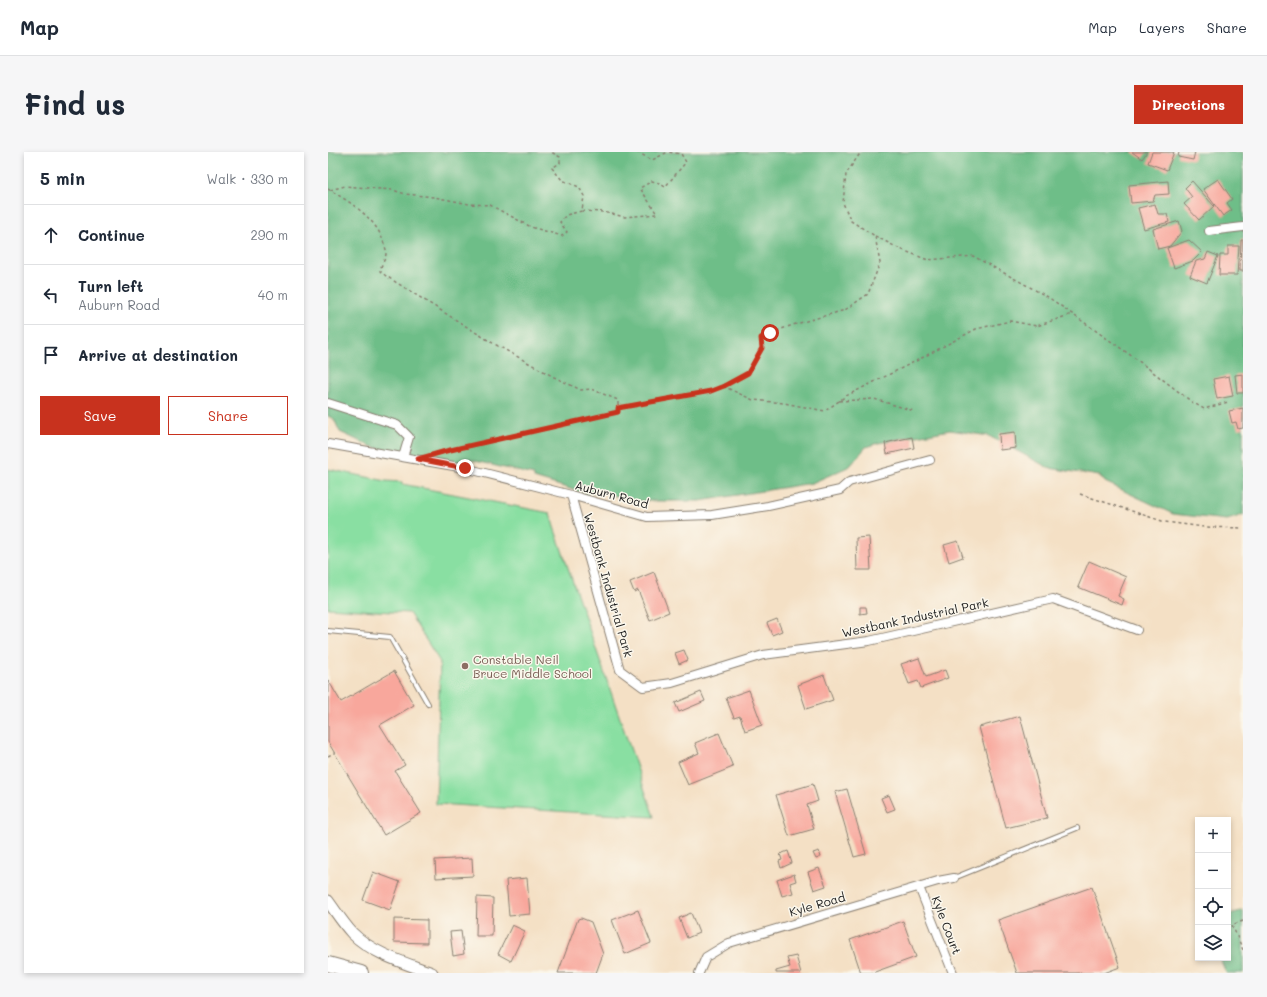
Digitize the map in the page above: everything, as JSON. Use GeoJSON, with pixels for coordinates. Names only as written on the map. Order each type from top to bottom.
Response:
{"type":"FeatureCollection","features":[{"type":"Feature","properties":{"kind":"highway"},"geometry":{"type":"LineString","coordinates":[[328,964],[361,973]]}},
{"type":"Feature","properties":{"kind":"street"},"geometry":{"type":"LineString","coordinates":[[1209,231],[1243,227]]}},
{"type":"Feature","properties":{"kind":"street"},"geometry":{"type":"LineString","coordinates":[[328,403],[397,424],[409,437],[403,457]]}},
{"type":"Feature","properties":{"kind":"street","name":"Auburn Road"},"geometry":{"type":"LineString","coordinates":[[328,444],[465,468],[571,495],[647,517],[712,515],[768,506],[840,490],[849,482],[930,460]]}},
{"type":"Feature","properties":{"kind":"street","name":"Westbank Industrial Park"},"geometry":{"type":"LineString","coordinates":[[571,495],[620,670],[643,687],[672,683],[763,655],[869,641],[1054,600],[1137,630]]}},
{"type":"Feature","properties":{"kind":"street","name":"Kyle Road"},"geometry":{"type":"LineString","coordinates":[[699,973],[706,957],[729,943],[954,878]]}},
{"type":"Feature","properties":{"kind":"street","name":"Kyle Court"},"geometry":{"type":"LineString","coordinates":[[919,887],[953,973]]}},
{"type":"Feature","properties":{"kind":"street"},"geometry":{"type":"LineString","coordinates":[[328,901],[353,934],[364,943],[385,955],[432,973]]}},
{"type":"Feature","properties":{"kind":"lane"},"geometry":{"type":"LineString","coordinates":[[328,631],[390,637],[428,704]]}},
{"type":"Feature","properties":{"kind":"lane"},"geometry":{"type":"LineString","coordinates":[[954,878],[1077,828]]}},
{"type":"Feature","properties":{"kind":"path"},"geometry":{"type":"LineString","coordinates":[[551,152],[560,157],[560,163],[552,168],[562,180],[579,187],[584,196],[582,210]]}},
{"type":"Feature","properties":{"kind":"path"},"geometry":{"type":"LineString","coordinates":[[328,190],[345,186],[373,188],[393,190],[405,194],[434,197],[469,204],[490,205],[531,227],[562,236],[567,232],[560,222],[566,215],[582,210],[603,212],[625,217],[657,214],[640,188],[652,181],[665,187],[686,162],[681,154],[668,152],[652,160],[637,152]]}},
{"type":"Feature","properties":{"kind":"path"},"geometry":{"type":"LineString","coordinates":[[861,152],[846,174],[843,202],[851,221],[900,249],[928,260],[972,256],[1048,297],[1136,359],[1192,402],[1204,409],[1228,402]]}},
{"type":"Feature","properties":{"kind":"path"},"geometry":{"type":"LineString","coordinates":[[328,190],[341,197],[371,220],[382,236],[387,253],[380,271],[386,276],[484,338],[554,377],[581,390],[591,389],[618,400],[618,412],[446,451],[418,459]]}},
{"type":"Feature","properties":{"kind":"path"},"geometry":{"type":"LineString","coordinates":[[618,408],[711,391],[724,386],[748,373],[762,348],[761,338],[770,333],[796,324],[845,310],[868,294],[880,263],[875,236]]}},
{"type":"Feature","properties":{"kind":"path"},"geometry":{"type":"LineString","coordinates":[[724,386],[753,400],[784,403],[825,411],[846,396],[916,361],[976,328],[1010,321],[1037,326],[1072,314]]}},
{"type":"Feature","properties":{"kind":"path"},"geometry":{"type":"LineString","coordinates":[[839,401],[874,399],[914,411]]}},
{"type":"Feature","properties":{"kind":"path"},"geometry":{"type":"LineString","coordinates":[[1080,494],[1164,522],[1204,527],[1243,528]]}},
{"type":"Feature","properties":{"kind":"path"},"geometry":{"type":"LineString","coordinates":[[328,756],[334,753]]}},
{"type":"Feature","properties":{"kind":"path"},"geometry":{"type":"LineString","coordinates":[[1243,921],[1232,925],[1243,950]]}},
{"type":"Feature","properties":{"kind":"green space"},"geometry":{"type":"Polygon","coordinates":[[[328,152],[1243,152],[1243,515],[1227,520],[1173,514],[1105,482],[1100,476],[1049,468],[989,436],[950,430],[878,443],[866,447],[850,466],[812,483],[700,501],[636,501],[597,491],[587,494],[534,478],[534,475],[471,460],[456,466],[418,459],[370,446],[340,432],[334,419],[328,416],[328,152]]]}},
{"type":"Feature","properties":{"kind":"green space","name":"Constable Neil Bruce Middle School"},"geometry":{"type":"Polygon","coordinates":[[[328,469],[386,481],[402,482],[402,484],[550,513],[654,817],[436,804],[440,662],[409,613],[328,608],[328,469]]]}},
{"type":"Feature","properties":{"kind":"green space"},"geometry":{"type":"Polygon","coordinates":[[[1243,910],[1243,973],[1226,973],[1221,961],[1231,961],[1231,914],[1243,910]]]}},
{"type":"Feature","properties":{"kind":"building"},"geometry":{"type":"Polygon","coordinates":[[[1132,152],[1147,152],[1142,159],[1132,152]]]}},
{"type":"Feature","properties":{"kind":"building"},"geometry":{"type":"Polygon","coordinates":[[[1152,152],[1174,152],[1167,170],[1148,163],[1152,152]]]}},
{"type":"Feature","properties":{"kind":"building"},"geometry":{"type":"Polygon","coordinates":[[[1179,152],[1195,152],[1193,160],[1178,157],[1179,152]]]}},
{"type":"Feature","properties":{"kind":"building"},"geometry":{"type":"Polygon","coordinates":[[[1218,179],[1232,199],[1227,203],[1232,210],[1223,216],[1203,189],[1218,179]]]}},
{"type":"Feature","properties":{"kind":"building"},"geometry":{"type":"Polygon","coordinates":[[[1168,181],[1169,194],[1155,195],[1153,201],[1131,203],[1129,185],[1168,181]]]}},
{"type":"Feature","properties":{"kind":"building"},"geometry":{"type":"Polygon","coordinates":[[[1192,181],[1214,206],[1199,220],[1184,204],[1192,197],[1185,188],[1192,181]]]}},
{"type":"Feature","properties":{"kind":"building"},"geometry":{"type":"Polygon","coordinates":[[[1155,204],[1158,214],[1167,214],[1169,222],[1144,229],[1138,208],[1155,204]]]}},
{"type":"Feature","properties":{"kind":"building"},"geometry":{"type":"Polygon","coordinates":[[[1179,221],[1182,231],[1170,246],[1158,249],[1153,229],[1179,221]]]}},
{"type":"Feature","properties":{"kind":"building"},"geometry":{"type":"Polygon","coordinates":[[[1189,240],[1202,252],[1193,261],[1174,268],[1167,248],[1189,240]]]}},
{"type":"Feature","properties":{"kind":"building"},"geometry":{"type":"Polygon","coordinates":[[[1241,240],[1243,240],[1243,271],[1240,271],[1241,240]]]}},
{"type":"Feature","properties":{"kind":"building"},"geometry":{"type":"Polygon","coordinates":[[[1228,246],[1239,246],[1237,275],[1219,275],[1220,255],[1228,255],[1228,246]]]}},
{"type":"Feature","properties":{"kind":"building"},"geometry":{"type":"Polygon","coordinates":[[[1208,252],[1218,256],[1207,283],[1190,276],[1196,261],[1205,259],[1208,252]]]}},
{"type":"Feature","properties":{"kind":"building"},"geometry":{"type":"Polygon","coordinates":[[[1243,374],[1243,393],[1237,393],[1235,375],[1243,374]]]}},
{"type":"Feature","properties":{"kind":"building"},"geometry":{"type":"Polygon","coordinates":[[[1229,376],[1233,396],[1217,399],[1213,379],[1229,376]]]}},
{"type":"Feature","properties":{"kind":"building"},"geometry":{"type":"Polygon","coordinates":[[[1243,408],[1243,428],[1238,429],[1236,422],[1232,423],[1229,411],[1243,408]]]}},
{"type":"Feature","properties":{"kind":"building"},"geometry":{"type":"Polygon","coordinates":[[[1015,432],[1016,448],[1000,450],[999,434],[1015,432]]]}},
{"type":"Feature","properties":{"kind":"building"},"geometry":{"type":"Polygon","coordinates":[[[912,437],[914,448],[887,454],[885,443],[912,437]]]}},
{"type":"Feature","properties":{"kind":"building"},"geometry":{"type":"Polygon","coordinates":[[[869,537],[871,570],[857,570],[856,538],[869,537]]]}},
{"type":"Feature","properties":{"kind":"building"},"geometry":{"type":"Polygon","coordinates":[[[958,541],[963,557],[949,562],[944,545],[958,541]]]}},
{"type":"Feature","properties":{"kind":"building"},"geometry":{"type":"Polygon","coordinates":[[[1089,561],[1126,577],[1118,596],[1124,599],[1122,605],[1078,587],[1089,561]]]}},
{"type":"Feature","properties":{"kind":"building"},"geometry":{"type":"Polygon","coordinates":[[[654,572],[669,612],[650,620],[638,590],[634,592],[630,582],[654,572]]]}},
{"type":"Feature","properties":{"kind":"building"},"geometry":{"type":"Polygon","coordinates":[[[860,607],[866,607],[867,613],[860,614],[860,607]]]}},
{"type":"Feature","properties":{"kind":"building"},"geometry":{"type":"Polygon","coordinates":[[[777,619],[782,631],[772,635],[767,623],[777,619]]]}},
{"type":"Feature","properties":{"kind":"building"},"geometry":{"type":"Polygon","coordinates":[[[684,650],[688,660],[679,664],[675,653],[684,650]]]}},
{"type":"Feature","properties":{"kind":"building"},"geometry":{"type":"Polygon","coordinates":[[[919,658],[926,677],[945,670],[948,678],[921,688],[918,681],[909,684],[901,664],[919,658]]]}},
{"type":"Feature","properties":{"kind":"building"},"geometry":{"type":"Polygon","coordinates":[[[394,671],[414,705],[380,725],[405,765],[395,771],[421,813],[384,835],[328,742],[328,680],[341,702],[394,671]]]}},
{"type":"Feature","properties":{"kind":"building"},"geometry":{"type":"Polygon","coordinates":[[[824,675],[833,700],[806,709],[798,685],[824,675]]]}},
{"type":"Feature","properties":{"kind":"building"},"geometry":{"type":"Polygon","coordinates":[[[749,690],[762,725],[745,731],[740,716],[734,718],[726,698],[749,690]]]}},
{"type":"Feature","properties":{"kind":"building"},"geometry":{"type":"Polygon","coordinates":[[[701,692],[705,701],[679,712],[675,703],[701,692]]]}},
{"type":"Feature","properties":{"kind":"building"},"geometry":{"type":"Polygon","coordinates":[[[1020,716],[1047,818],[1006,828],[979,727],[1020,716]]]}},
{"type":"Feature","properties":{"kind":"building"},"geometry":{"type":"Polygon","coordinates":[[[719,733],[733,767],[688,785],[678,762],[699,753],[695,743],[719,733]]]}},
{"type":"Feature","properties":{"kind":"building"},"geometry":{"type":"Polygon","coordinates":[[[813,784],[818,801],[807,805],[814,829],[789,836],[776,795],[813,784]]]}},
{"type":"Feature","properties":{"kind":"building"},"geometry":{"type":"Polygon","coordinates":[[[847,789],[866,854],[854,857],[835,792],[847,789]]]}},
{"type":"Feature","properties":{"kind":"building"},"geometry":{"type":"Polygon","coordinates":[[[889,795],[895,809],[887,812],[881,798],[889,795]]]}},
{"type":"Feature","properties":{"kind":"building"},"geometry":{"type":"Polygon","coordinates":[[[788,851],[792,863],[781,868],[779,861],[782,860],[780,854],[788,851]]]}},
{"type":"Feature","properties":{"kind":"building"},"geometry":{"type":"Polygon","coordinates":[[[819,851],[821,857],[816,859],[813,853],[819,851]]]}},
{"type":"Feature","properties":{"kind":"building"},"geometry":{"type":"Polygon","coordinates":[[[472,858],[473,876],[436,878],[435,860],[472,858]]]}},
{"type":"Feature","properties":{"kind":"building"},"geometry":{"type":"Polygon","coordinates":[[[819,868],[826,886],[814,890],[808,872],[819,868]]]}},
{"type":"Feature","properties":{"kind":"building"},"geometry":{"type":"Polygon","coordinates":[[[373,872],[400,882],[390,910],[363,900],[373,872]]]}},
{"type":"Feature","properties":{"kind":"building"},"geometry":{"type":"Polygon","coordinates":[[[794,874],[796,881],[790,883],[793,893],[782,896],[777,880],[794,874]]]}},
{"type":"Feature","properties":{"kind":"building"},"geometry":{"type":"Polygon","coordinates":[[[527,878],[530,914],[509,916],[506,880],[527,878]]]}},
{"type":"Feature","properties":{"kind":"building"},"geometry":{"type":"Polygon","coordinates":[[[1092,887],[1120,967],[1104,973],[1017,973],[998,920],[1092,887]]]}},
{"type":"Feature","properties":{"kind":"building"},"geometry":{"type":"Polygon","coordinates":[[[477,897],[493,898],[492,936],[476,936],[477,897]]]}},
{"type":"Feature","properties":{"kind":"building"},"geometry":{"type":"Polygon","coordinates":[[[638,910],[651,943],[625,954],[612,920],[638,910]]]}},
{"type":"Feature","properties":{"kind":"building"},"geometry":{"type":"Polygon","coordinates":[[[691,913],[699,933],[687,938],[679,918],[691,913]]]}},
{"type":"Feature","properties":{"kind":"building"},"geometry":{"type":"Polygon","coordinates":[[[581,918],[591,922],[603,954],[596,973],[558,973],[578,919],[581,918]]]}},
{"type":"Feature","properties":{"kind":"building"},"geometry":{"type":"Polygon","coordinates":[[[394,919],[427,920],[427,943],[394,942],[394,919]]]}},
{"type":"Feature","properties":{"kind":"building"},"geometry":{"type":"Polygon","coordinates":[[[903,921],[916,957],[872,973],[861,973],[850,940],[903,921]]]}},
{"type":"Feature","properties":{"kind":"building"},"geometry":{"type":"Polygon","coordinates":[[[512,925],[525,931],[511,961],[498,954],[512,925]]]}},
{"type":"Feature","properties":{"kind":"building"},"geometry":{"type":"Polygon","coordinates":[[[461,931],[464,954],[453,956],[450,932],[461,931]]]}},
{"type":"Feature","properties":{"kind":"building"},"geometry":{"type":"Polygon","coordinates":[[[796,956],[801,973],[776,973],[776,971],[790,967],[787,958],[796,956]]]}},
{"type":"Feature","properties":{"kind":"place","name":"Constable Neil Bruce Middle School"},"geometry":{"type":"Point","coordinates":[465,666]}},
{"type":"Feature","properties":{"kind":"route"},"geometry":{"type":"LineString","coordinates":[[465,468],[418,459],[446,451],[618,412],[618,408],[711,391],[748,373],[762,348],[761,338],[770,333]]}}]}
